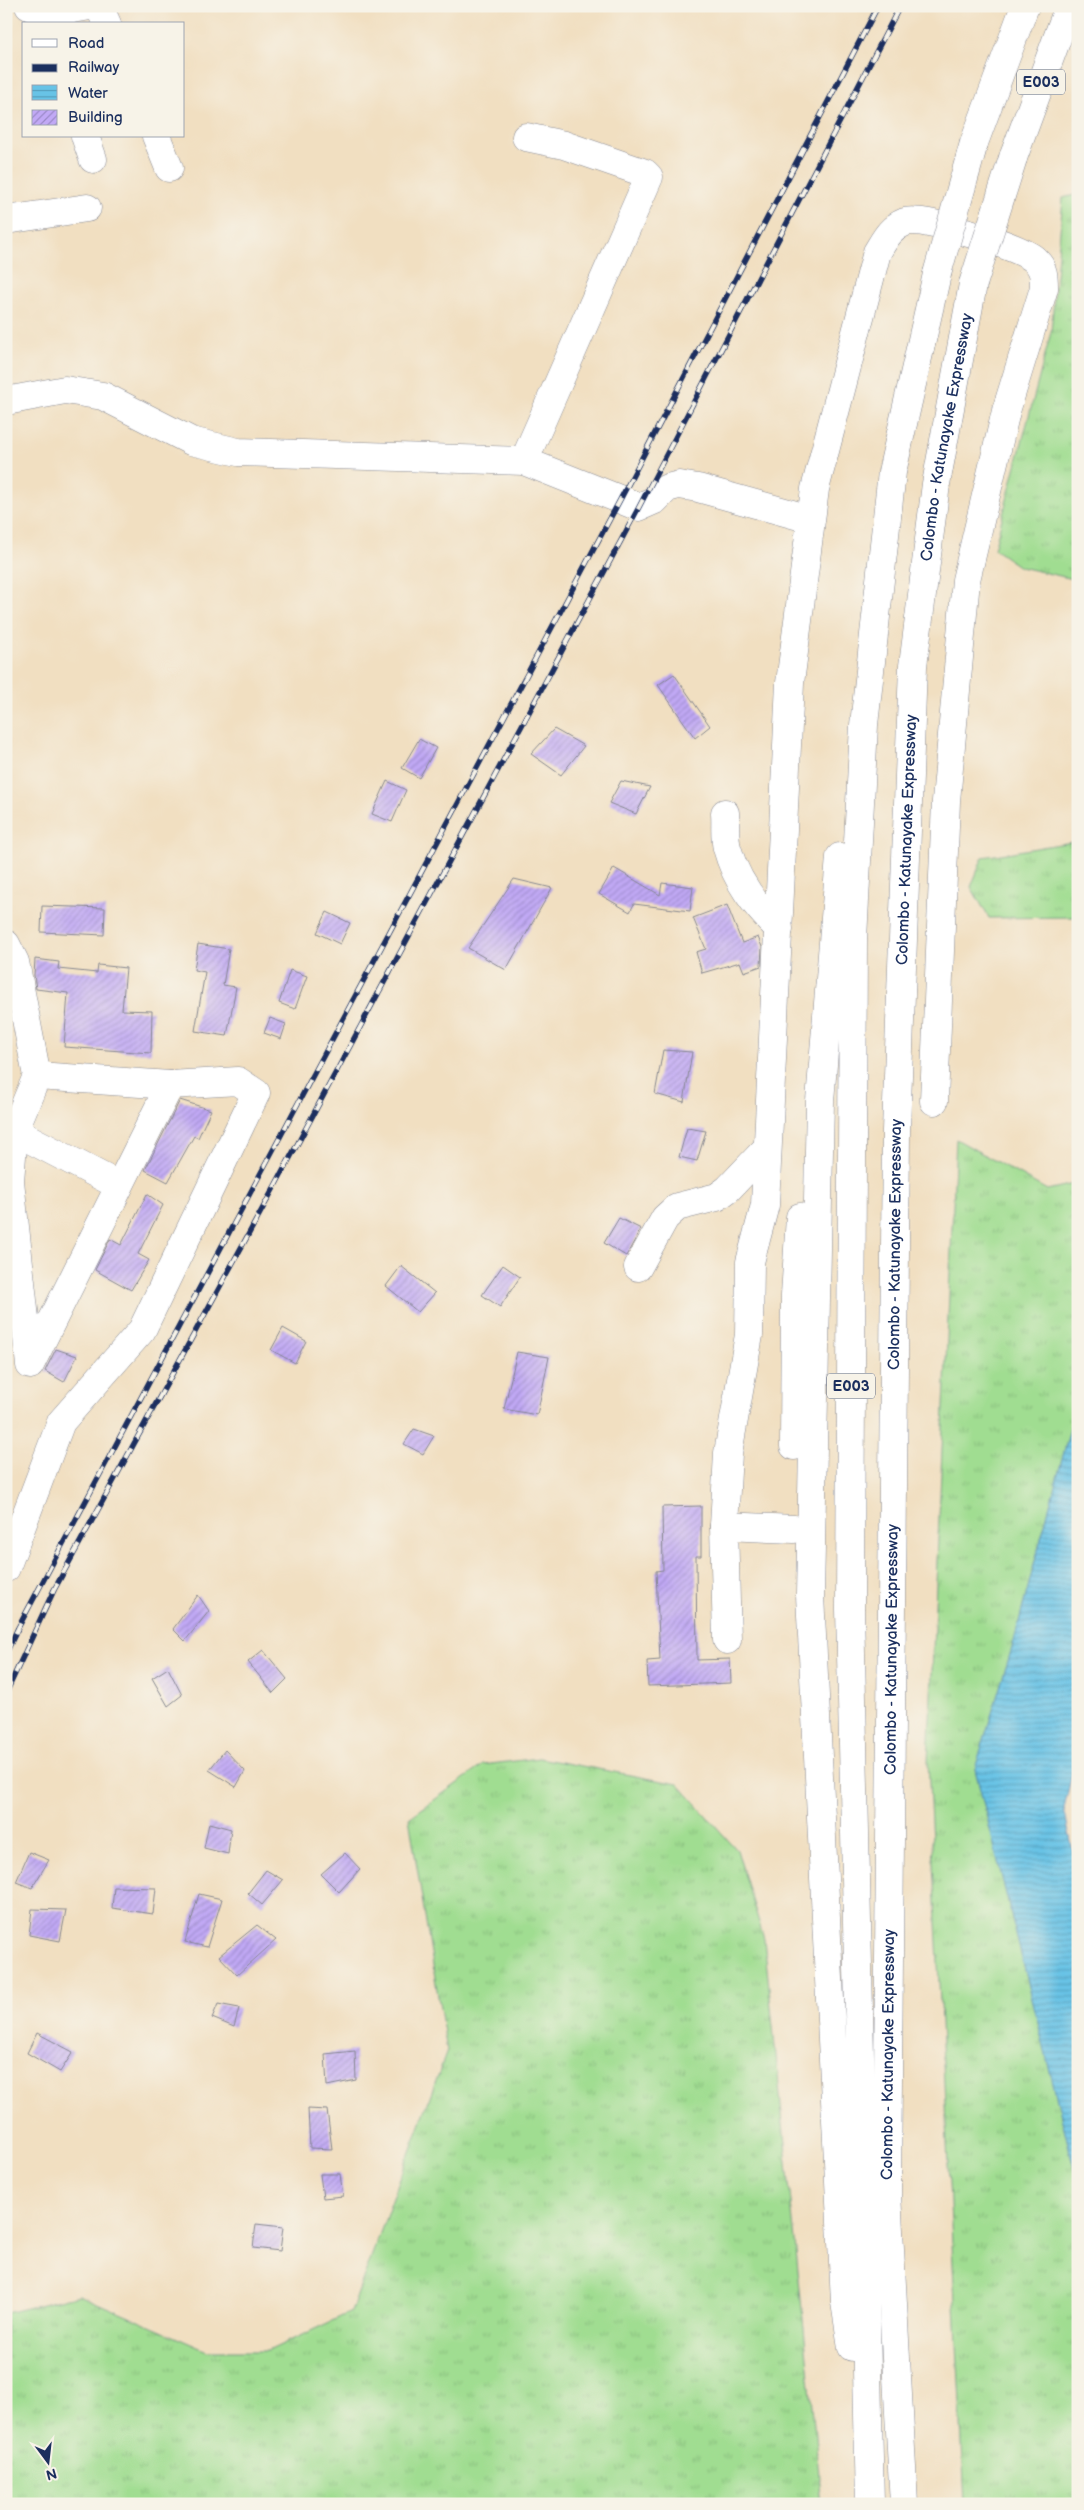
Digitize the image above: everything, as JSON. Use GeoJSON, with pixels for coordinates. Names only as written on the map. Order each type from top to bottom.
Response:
{"type":"FeatureCollection","features":[{"type":"Feature","properties":{"kind":"main road"},"geometry":{"type":"LineString","coordinates":[[39,15],[90,6]]}},
{"type":"Feature","properties":{"kind":"main road"},"geometry":{"type":"LineString","coordinates":[[99,6],[106,22]]}},
{"type":"Feature","properties":{"kind":"main road","name":"Colombo - Katunayake Expressway"},"geometry":{"type":"LineString","coordinates":[[869,2500],[850,1609],[853,949],[866,705],[892,472],[938,274],[974,143],[1025,6]]}},
{"type":"Feature","properties":{"kind":"main road","name":"Colombo - Katunayake Expressway"},"geometry":{"type":"LineString","coordinates":[[904,2504],[886,2194],[896,1121],[913,666],[936,484],[973,284],[1013,158],[1069,6]]}},
{"type":"Feature","properties":{"kind":"main road"},"geometry":{"type":"LineString","coordinates":[[524,461],[649,177],[645,173],[564,145],[526,137]]}},
{"type":"Feature","properties":{"kind":"main road"},"geometry":{"type":"LineString","coordinates":[[157,138],[169,168]]}},
{"type":"Feature","properties":{"kind":"main road"},"geometry":{"type":"LineString","coordinates":[[6,220],[87,208]]}},
{"type":"Feature","properties":{"kind":"main road"},"geometry":{"type":"LineString","coordinates":[[727,1640],[724,1526],[728,1453],[749,1335],[750,1262],[765,1205],[780,929],[790,683],[810,519],[815,489],[877,252],[889,232],[907,221],[924,222],[1010,245],[1035,259],[1044,271],[1044,288],[1006,411],[966,580],[946,801],[934,1101]]}},
{"type":"Feature","properties":{"kind":"main road"},"geometry":{"type":"LineString","coordinates":[[6,401],[65,390],[103,396],[192,441],[238,452],[524,461],[639,507],[656,500],[667,488],[679,485],[810,519]]}},
{"type":"Feature","properties":{"kind":"main road"},"geometry":{"type":"LineString","coordinates":[[860,2395],[845,2302],[810,1595],[820,1101],[838,872],[866,705]]}},
{"type":"Feature","properties":{"kind":"main road"},"geometry":{"type":"LineString","coordinates":[[860,805],[842,990],[831,1595],[860,2395],[869,2500]]}},
{"type":"Feature","properties":{"kind":"main road"},"geometry":{"type":"LineString","coordinates":[[725,813],[727,847],[739,880],[757,908],[780,929]]}},
{"type":"Feature","properties":{"kind":"main road"},"geometry":{"type":"LineString","coordinates":[[833,928],[808,1099],[795,1286],[794,1530],[812,2030],[844,2276]]}},
{"type":"Feature","properties":{"kind":"main road"},"geometry":{"type":"LineString","coordinates":[[6,944],[15,962],[37,1076],[14,1131],[10,1181],[30,1365],[118,1185],[170,1085]]}},
{"type":"Feature","properties":{"kind":"main road"},"geometry":{"type":"LineString","coordinates":[[6,1568],[61,1422],[142,1330],[256,1093],[238,1081],[170,1085],[37,1076]]}},
{"type":"Feature","properties":{"kind":"main road"},"geometry":{"type":"LineString","coordinates":[[14,1131],[118,1185]]}},
{"type":"Feature","properties":{"kind":"main road"},"geometry":{"type":"LineString","coordinates":[[638,1267],[665,1218],[677,1208],[716,1197],[728,1189],[767,1148]]}},
{"type":"Feature","properties":{"kind":"main road"},"geometry":{"type":"LineString","coordinates":[[724,1526],[794,1530]]}},
{"type":"Feature","properties":{"kind":"green space"},"geometry":{"type":"Polygon","coordinates":[[[1078,194],[1078,580],[1020,567],[994,549],[1051,332],[1063,198],[1078,194]]]}},
{"type":"Feature","properties":{"kind":"green space"},"geometry":{"type":"Polygon","coordinates":[[[1078,841],[1078,917],[989,918],[971,887],[983,857],[1078,841]]]}},
{"type":"Feature","properties":{"kind":"green space"},"geometry":{"type":"Polygon","coordinates":[[[956,1139],[1047,1190],[1078,1183],[1078,1399],[1012,1648],[975,1769],[1078,2184],[1078,2495],[1074,2504],[965,2504],[928,1762],[956,1139]]]}},
{"type":"Feature","properties":{"kind":"green space"},"geometry":{"type":"Polygon","coordinates":[[[539,1758],[678,1784],[737,1850],[764,1939],[822,2504],[6,2504],[6,2313],[79,2295],[207,2351],[268,2351],[351,2312],[447,2051],[409,1818],[483,1765],[539,1758]]]}},
{"type":"Feature","properties":{"kind":"water"},"geometry":{"type":"Polygon","coordinates":[[[1078,1399],[1078,1747],[1064,1809],[1078,1875],[1078,2184],[975,1769],[1012,1648],[1078,1399]]]}},
{"type":"Feature","properties":{"kind":"building"},"geometry":{"type":"Polygon","coordinates":[[[674,674],[710,726],[695,738],[658,685],[674,674]]]}},
{"type":"Feature","properties":{"kind":"building"},"geometry":{"type":"Polygon","coordinates":[[[554,729],[584,746],[561,775],[531,754],[554,729]]]}},
{"type":"Feature","properties":{"kind":"building"},"geometry":{"type":"Polygon","coordinates":[[[419,739],[436,748],[419,778],[402,768],[419,739]]]}},
{"type":"Feature","properties":{"kind":"building"},"geometry":{"type":"Polygon","coordinates":[[[387,781],[406,790],[392,822],[372,814],[387,781]]]}},
{"type":"Feature","properties":{"kind":"building"},"geometry":{"type":"Polygon","coordinates":[[[621,781],[650,787],[636,814],[609,803],[621,781]]]}},
{"type":"Feature","properties":{"kind":"building"},"geometry":{"type":"Polygon","coordinates":[[[614,868],[660,895],[662,883],[693,887],[690,911],[634,904],[630,912],[599,894],[614,868]]]}},
{"type":"Feature","properties":{"kind":"building"},"geometry":{"type":"Polygon","coordinates":[[[514,879],[552,888],[506,970],[468,948],[514,879]]]}},
{"type":"Feature","properties":{"kind":"building"},"geometry":{"type":"Polygon","coordinates":[[[727,905],[742,943],[758,937],[762,947],[761,966],[744,972],[740,962],[702,973],[696,952],[706,949],[693,918],[727,905]]]}},
{"type":"Feature","properties":{"kind":"building"},"geometry":{"type":"Polygon","coordinates":[[[42,906],[105,908],[104,935],[41,932],[42,906]]]}},
{"type":"Feature","properties":{"kind":"building"},"geometry":{"type":"Polygon","coordinates":[[[327,912],[350,923],[340,944],[317,933],[327,912]]]}},
{"type":"Feature","properties":{"kind":"building"},"geometry":{"type":"Polygon","coordinates":[[[198,944],[229,949],[223,985],[236,987],[227,1036],[195,1031],[205,972],[194,970],[198,944]]]}},
{"type":"Feature","properties":{"kind":"building"},"geometry":{"type":"Polygon","coordinates":[[[35,959],[59,962],[58,969],[97,973],[98,965],[126,968],[122,1010],[152,1011],[151,1053],[64,1047],[68,993],[36,989],[34,975],[35,959]]]}},
{"type":"Feature","properties":{"kind":"building"},"geometry":{"type":"Polygon","coordinates":[[[290,970],[307,976],[295,1009],[279,1003],[290,970]]]}},
{"type":"Feature","properties":{"kind":"building"},"geometry":{"type":"Polygon","coordinates":[[[270,1018],[286,1024],[281,1039],[264,1033],[270,1018]]]}},
{"type":"Feature","properties":{"kind":"building"},"geometry":{"type":"Polygon","coordinates":[[[663,1050],[692,1052],[684,1102],[655,1094],[663,1050]]]}},
{"type":"Feature","properties":{"kind":"building"},"geometry":{"type":"Polygon","coordinates":[[[180,1100],[211,1110],[198,1138],[194,1136],[168,1182],[145,1170],[180,1100]]]}},
{"type":"Feature","properties":{"kind":"building"},"geometry":{"type":"Polygon","coordinates":[[[687,1128],[706,1131],[697,1161],[679,1157],[687,1128]]]}},
{"type":"Feature","properties":{"kind":"building"},"geometry":{"type":"Polygon","coordinates":[[[147,1194],[163,1205],[138,1254],[149,1260],[131,1290],[95,1270],[110,1239],[121,1245],[147,1194]]]}},
{"type":"Feature","properties":{"kind":"building"},"geometry":{"type":"Polygon","coordinates":[[[619,1218],[641,1229],[626,1256],[604,1243],[619,1218]]]}},
{"type":"Feature","properties":{"kind":"building"},"geometry":{"type":"Polygon","coordinates":[[[503,1265],[520,1277],[500,1307],[482,1295],[503,1265]]]}},
{"type":"Feature","properties":{"kind":"building"},"geometry":{"type":"Polygon","coordinates":[[[401,1266],[435,1293],[418,1312],[386,1286],[401,1266]]]}},
{"type":"Feature","properties":{"kind":"building"},"geometry":{"type":"Polygon","coordinates":[[[283,1328],[306,1341],[295,1363],[271,1350],[283,1328]]]}},
{"type":"Feature","properties":{"kind":"building"},"geometry":{"type":"Polygon","coordinates":[[[56,1349],[77,1356],[64,1382],[45,1371],[56,1349]]]}},
{"type":"Feature","properties":{"kind":"building"},"geometry":{"type":"Polygon","coordinates":[[[517,1352],[549,1357],[537,1415],[504,1409],[517,1352]]]}},
{"type":"Feature","properties":{"kind":"building"},"geometry":{"type":"Polygon","coordinates":[[[414,1429],[434,1436],[423,1454],[404,1444],[414,1429]]]}},
{"type":"Feature","properties":{"kind":"building"},"geometry":{"type":"Polygon","coordinates":[[[701,1506],[701,1556],[696,1556],[697,1660],[730,1659],[731,1683],[648,1686],[647,1661],[660,1660],[656,1571],[663,1570],[662,1507],[701,1506]]]}},
{"type":"Feature","properties":{"kind":"building"},"geometry":{"type":"Polygon","coordinates":[[[198,1595],[209,1611],[185,1641],[173,1629],[198,1595]]]}},
{"type":"Feature","properties":{"kind":"building"},"geometry":{"type":"Polygon","coordinates":[[[263,1650],[287,1679],[273,1693],[248,1662],[263,1650]]]}},
{"type":"Feature","properties":{"kind":"building"},"geometry":{"type":"Polygon","coordinates":[[[168,1668],[182,1695],[168,1706],[152,1678],[168,1668]]]}},
{"type":"Feature","properties":{"kind":"building"},"geometry":{"type":"Polygon","coordinates":[[[225,1750],[245,1771],[236,1787],[209,1770],[225,1750]]]}},
{"type":"Feature","properties":{"kind":"building"},"geometry":{"type":"Polygon","coordinates":[[[209,1823],[231,1829],[228,1854],[204,1848],[209,1823]]]}},
{"type":"Feature","properties":{"kind":"building"},"geometry":{"type":"Polygon","coordinates":[[[29,1852],[49,1860],[32,1888],[16,1882],[29,1852]]]}},
{"type":"Feature","properties":{"kind":"building"},"geometry":{"type":"Polygon","coordinates":[[[345,1853],[360,1869],[339,1892],[321,1874],[345,1853]]]}},
{"type":"Feature","properties":{"kind":"building"},"geometry":{"type":"Polygon","coordinates":[[[266,1870],[283,1880],[262,1905],[248,1893],[266,1870]]]}},
{"type":"Feature","properties":{"kind":"building"},"geometry":{"type":"Polygon","coordinates":[[[114,1887],[156,1888],[153,1914],[112,1908],[114,1887]]]}},
{"type":"Feature","properties":{"kind":"building"},"geometry":{"type":"Polygon","coordinates":[[[199,1894],[222,1899],[207,1947],[185,1942],[199,1894]]]}},
{"type":"Feature","properties":{"kind":"building"},"geometry":{"type":"Polygon","coordinates":[[[32,1909],[66,1910],[60,1941],[29,1935],[32,1909]]]}},
{"type":"Feature","properties":{"kind":"building"},"geometry":{"type":"Polygon","coordinates":[[[257,1925],[276,1940],[237,1975],[219,1956],[257,1925]]]}},
{"type":"Feature","properties":{"kind":"building"},"geometry":{"type":"Polygon","coordinates":[[[218,2004],[239,2008],[234,2027],[212,2018],[218,2004]]]}},
{"type":"Feature","properties":{"kind":"building"},"geometry":{"type":"Polygon","coordinates":[[[37,2033],[73,2052],[60,2072],[27,2053],[37,2033]]]}},
{"type":"Feature","properties":{"kind":"building"},"geometry":{"type":"Polygon","coordinates":[[[355,2051],[356,2080],[327,2086],[325,2054],[355,2051]]]}},
{"type":"Feature","properties":{"kind":"building"},"geometry":{"type":"Polygon","coordinates":[[[308,2109],[327,2110],[332,2149],[310,2148],[308,2109]]]}},
{"type":"Feature","properties":{"kind":"building"},"geometry":{"type":"Polygon","coordinates":[[[320,2174],[340,2174],[343,2196],[323,2198],[320,2174]]]}},
{"type":"Feature","properties":{"kind":"building"},"geometry":{"type":"Polygon","coordinates":[[[256,2224],[283,2227],[280,2251],[253,2248],[256,2224]]]}},
{"type":"Feature","properties":{"kind":"railway"},"geometry":{"type":"LineString","coordinates":[[6,1653],[621,498],[878,6]]}},
{"type":"Feature","properties":{"kind":"railway"},"geometry":{"type":"LineString","coordinates":[[6,1693],[54,1590],[276,1184],[639,507],[900,6]]}}]}
